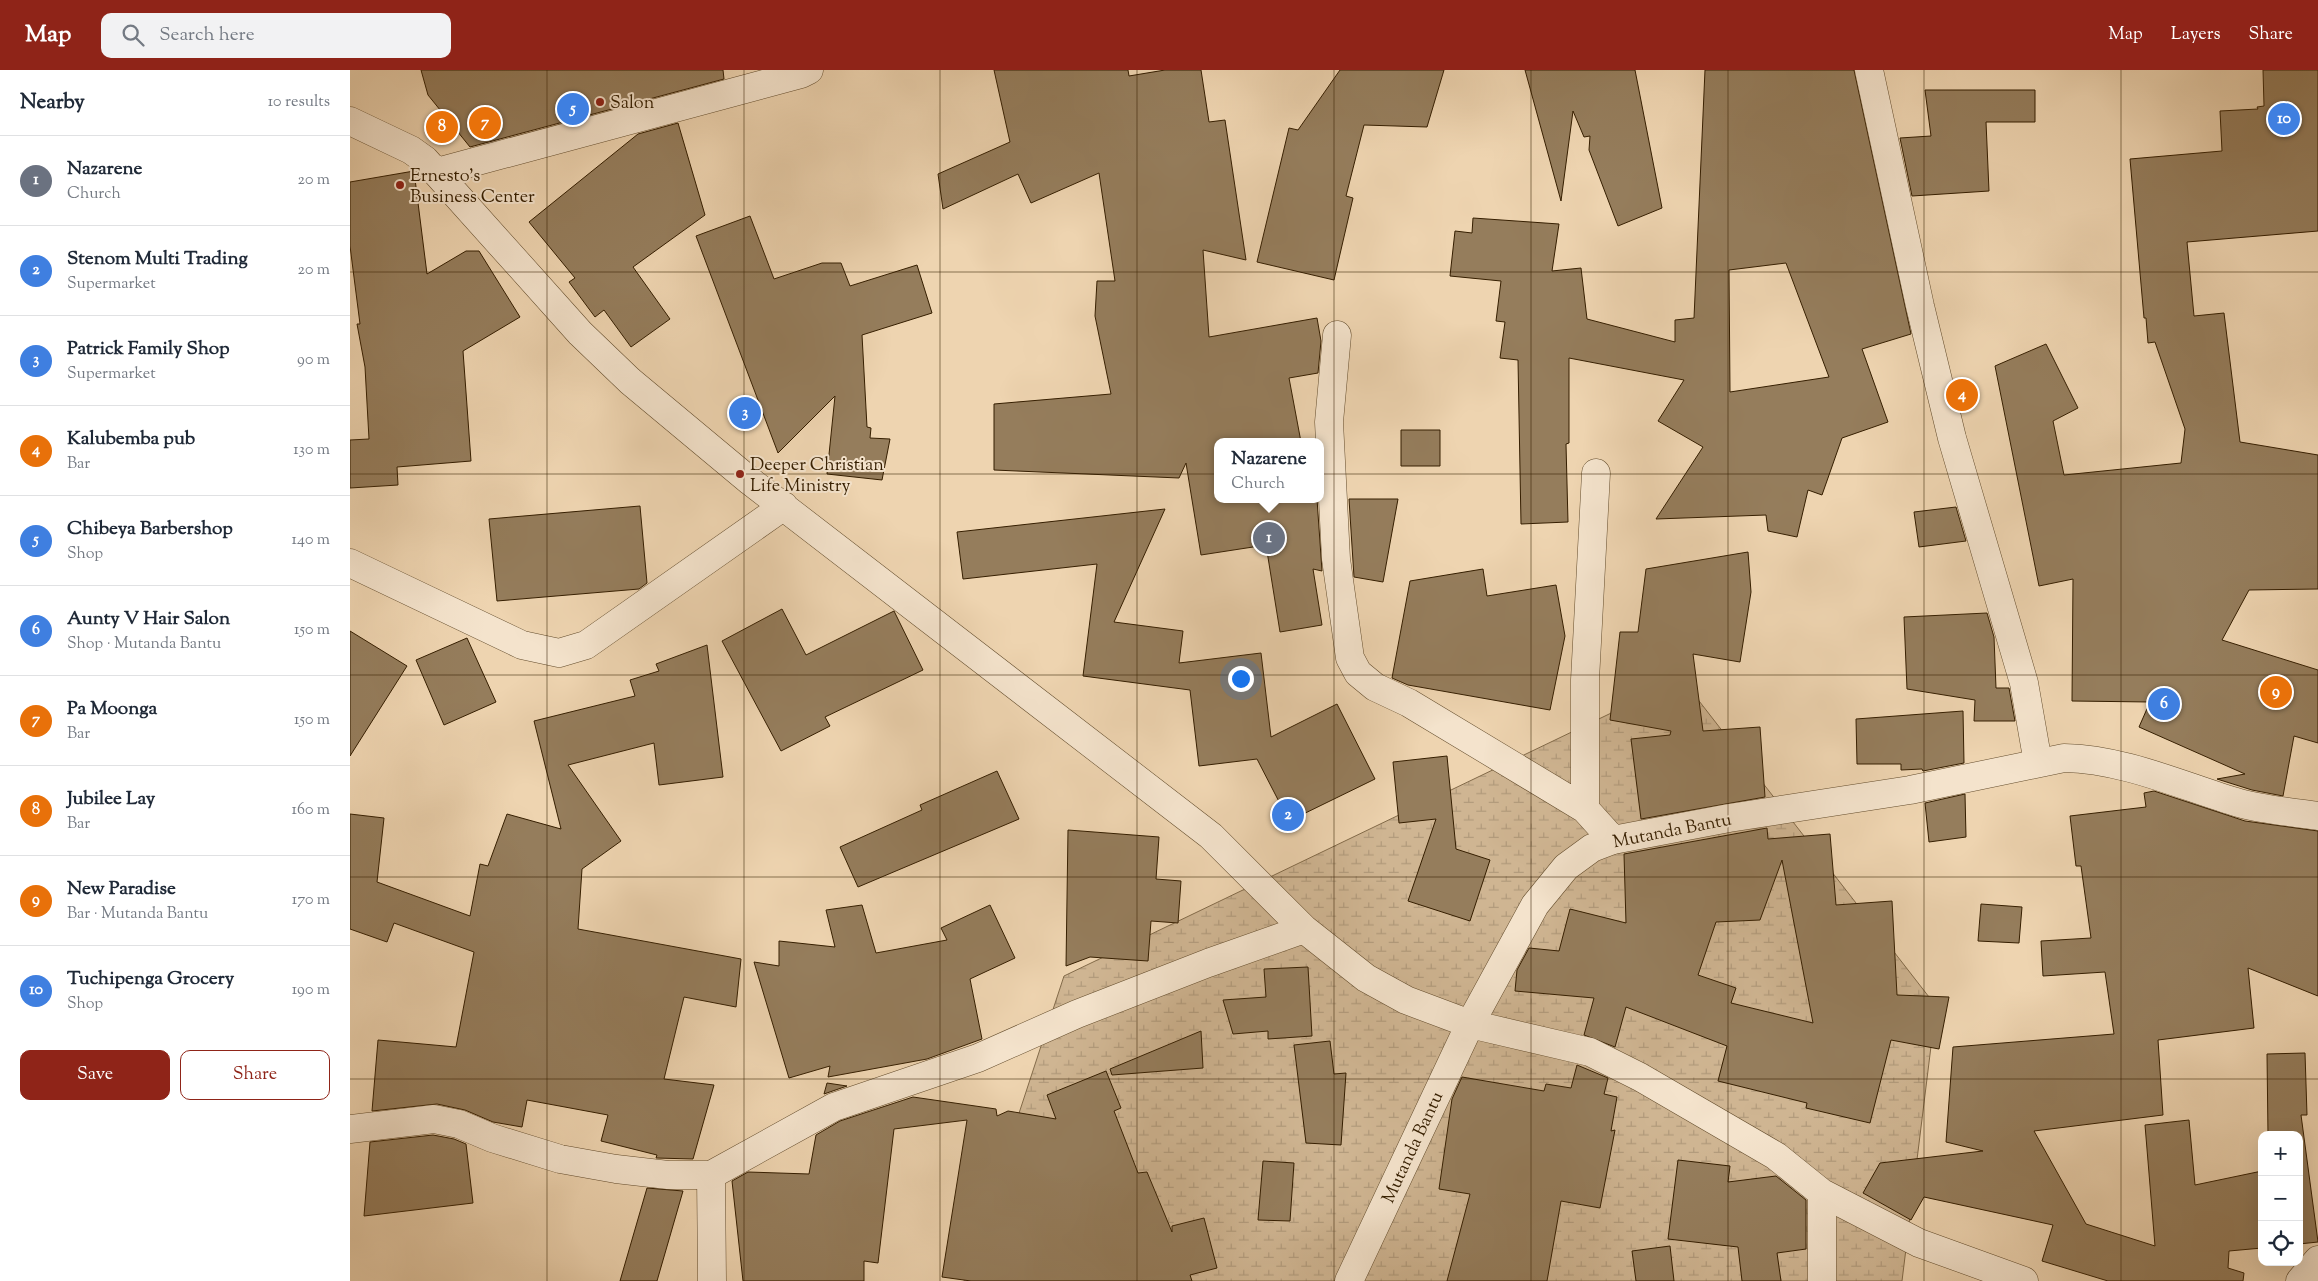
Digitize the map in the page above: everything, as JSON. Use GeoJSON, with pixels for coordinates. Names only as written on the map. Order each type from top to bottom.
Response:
{"type":"FeatureCollection","features":[{"type":"Feature","properties":{"kind":"street"},"geometry":{"type":"LineString","coordinates":[[437,172],[810,70]]}},
{"type":"Feature","properties":{"kind":"street"},"geometry":{"type":"LineString","coordinates":[[1870,70],[1881,132],[1922,316],[1952,438],[2024,684],[2038,762]]}},
{"type":"Feature","properties":{"kind":"street"},"geometry":{"type":"LineString","coordinates":[[350,121],[410,150],[437,172],[580,334],[630,380],[750,480],[1211,836],[1304,929],[1366,978],[1406,1000],[1470,1024],[1590,1052],[1640,1077],[1776,1156],[1822,1193],[1919,1243],[2024,1281]]}},
{"type":"Feature","properties":{"kind":"street"},"geometry":{"type":"LineString","coordinates":[[1337,335],[1329,422],[1336,559],[1350,658],[1358,673],[1375,687],[1409,703],[1585,809],[1613,840]]}},
{"type":"Feature","properties":{"kind":"street"},"geometry":{"type":"LineString","coordinates":[[1585,809],[1585,680],[1596,473]]}},
{"type":"Feature","properties":{"kind":"street"},"geometry":{"type":"LineString","coordinates":[[350,563],[522,645],[559,653],[586,645],[784,506]]}},
{"type":"Feature","properties":{"kind":"street","name":"Mutanda Bantu"},"geometry":{"type":"LineString","coordinates":[[1349,1281],[1470,1024],[1535,904],[1566,867],[1592,848],[1613,840],[1729,818],[1910,790],[2064,758],[2088,758],[2241,803],[2318,816]]}},
{"type":"Feature","properties":{"kind":"street"},"geometry":{"type":"LineString","coordinates":[[350,1128],[440,1120],[459,1124],[492,1138],[560,1159],[616,1169],[668,1175],[711,1175],[834,1107],[978,1058],[1077,1014],[1208,963],[1304,929]]}},
{"type":"Feature","properties":{"kind":"street"},"geometry":{"type":"LineString","coordinates":[[711,1175],[712,1281]]}},
{"type":"Feature","properties":{"kind":"street"},"geometry":{"type":"LineString","coordinates":[[1822,1193],[1822,1281]]}},
{"type":"Feature","properties":{"kind":"street"},"geometry":{"type":"LineString","coordinates":[[2300,1281],[2318,1260]]}},
{"type":"Feature","properties":{"kind":"green space"},"geometry":{"type":"Polygon","coordinates":[[[1682,679],[1936,1006],[1902,1281],[964,1281],[1064,976],[1682,679]]]}},
{"type":"Feature","properties":{"kind":"building"},"geometry":{"type":"Polygon","coordinates":[[[421,70],[723,70],[724,79],[470,147],[428,95],[421,70]]]}},
{"type":"Feature","properties":{"kind":"building"},"geometry":{"type":"Polygon","coordinates":[[[994,70],[1128,70],[1129,76],[1165,70],[1201,70],[1209,122],[1225,120],[1246,260],[1203,250],[1209,337],[1317,318],[1321,341],[1318,373],[1289,378],[1300,438],[1214,438],[1214,503],[1317,503],[1322,571],[1313,569],[1322,625],[1280,632],[1266,545],[1201,555],[1186,463],[1179,478],[994,470],[994,404],[1111,394],[1095,316],[1097,281],[1115,281],[1099,173],[1031,203],[1018,174],[943,209],[938,174],[1010,142],[994,70]]]}},
{"type":"Feature","properties":{"kind":"building"},"geometry":{"type":"Polygon","coordinates":[[[1340,70],[1444,70],[1427,127],[1364,125],[1346,196],[1353,198],[1334,280],[1257,262],[1289,128],[1298,130],[1340,70]]]}},
{"type":"Feature","properties":{"kind":"building"},"geometry":{"type":"Polygon","coordinates":[[[1525,70],[1635,70],[1662,208],[1618,226],[1589,150],[1590,136],[1584,137],[1573,111],[1561,201],[1525,70]]]}},
{"type":"Feature","properties":{"kind":"building"},"geometry":{"type":"Polygon","coordinates":[[[1705,70],[1854,70],[1911,334],[1862,349],[1888,422],[1842,438],[1822,495],[1808,490],[1797,537],[1768,531],[1766,515],[1656,519],[1703,447],[1658,421],[1684,380],[1569,358],[1569,443],[1566,444],[1568,522],[1521,524],[1518,360],[1500,358],[1505,322],[1496,321],[1501,281],[1450,276],[1455,231],[1472,233],[1473,218],[1559,224],[1552,271],[1581,268],[1587,319],[1675,342],[1675,320],[1694,318],[1705,70]],[[1786,263],[1729,270],[1730,392],[1829,377],[1786,263]]]}},
{"type":"Feature","properties":{"kind":"building"},"geometry":{"type":"Polygon","coordinates":[[[2263,70],[2318,70],[2318,231],[2187,242],[2194,316],[2224,313],[2240,442],[2318,455],[2318,589],[2249,590],[2222,640],[2318,670],[2318,743],[2294,736],[2283,796],[2252,790],[2217,779],[2245,774],[2139,727],[2150,702],[2072,701],[2073,579],[2039,586],[1995,366],[2046,344],[2078,408],[2053,421],[2064,475],[2181,463],[2185,429],[2155,342],[2148,343],[2146,318],[2144,318],[2130,159],[2222,151],[2220,111],[2258,109],[2257,107],[2264,106],[2263,70]]]}},
{"type":"Feature","properties":{"kind":"building"},"geometry":{"type":"Polygon","coordinates":[[[1925,90],[2035,90],[2035,122],[1986,122],[1989,191],[1912,196],[1900,138],[1931,136],[1925,90]]]}},
{"type":"Feature","properties":{"kind":"building"},"geometry":{"type":"Polygon","coordinates":[[[678,123],[705,215],[633,267],[670,319],[631,347],[604,310],[595,317],[569,282],[575,278],[529,222],[638,134],[678,123]]]}},
{"type":"Feature","properties":{"kind":"building"},"geometry":{"type":"Polygon","coordinates":[[[414,171],[427,274],[466,251],[479,251],[520,317],[463,351],[471,461],[397,467],[398,485],[350,488],[350,440],[369,439],[365,367],[357,324],[360,324],[350,246],[350,182],[414,171]]]}},
{"type":"Feature","properties":{"kind":"building"},"geometry":{"type":"Polygon","coordinates":[[[750,216],[774,279],[822,263],[841,263],[850,286],[917,265],[932,313],[862,335],[867,427],[871,428],[870,438],[890,439],[882,480],[827,474],[835,396],[778,453],[696,236],[750,216]]]}},
{"type":"Feature","properties":{"kind":"building"},"geometry":{"type":"Polygon","coordinates":[[[1401,430],[1440,430],[1440,466],[1401,466],[1401,430]]]}},
{"type":"Feature","properties":{"kind":"building"},"geometry":{"type":"Polygon","coordinates":[[[1349,499],[1398,499],[1383,582],[1354,577],[1349,499]]]}},
{"type":"Feature","properties":{"kind":"building"},"geometry":{"type":"Polygon","coordinates":[[[640,506],[647,583],[639,589],[497,601],[489,519],[640,506]]]}},
{"type":"Feature","properties":{"kind":"building"},"geometry":{"type":"Polygon","coordinates":[[[1956,507],[1966,541],[1919,547],[1914,512],[1956,507]]]}},
{"type":"Feature","properties":{"kind":"building"},"geometry":{"type":"Polygon","coordinates":[[[1165,509],[1114,622],[1183,631],[1179,663],[1261,653],[1271,737],[1337,704],[1375,779],[1289,821],[1257,759],[1199,766],[1190,690],[1083,676],[1097,564],[963,579],[957,532],[1165,509]]]}},
{"type":"Feature","properties":{"kind":"building"},"geometry":{"type":"Polygon","coordinates":[[[1748,552],[1751,592],[1740,662],[1693,654],[1703,731],[1760,727],[1765,797],[1641,819],[1631,739],[1670,735],[1671,731],[1610,720],[1620,632],[1638,632],[1646,569],[1748,552]]]}},
{"type":"Feature","properties":{"kind":"building"},"geometry":{"type":"Polygon","coordinates":[[[1483,569],[1487,596],[1556,585],[1565,636],[1550,710],[1408,685],[1392,678],[1410,581],[1483,569]]]}},
{"type":"Feature","properties":{"kind":"building"},"geometry":{"type":"Polygon","coordinates":[[[782,609],[806,655],[894,611],[923,670],[825,717],[830,726],[781,751],[722,641],[782,609]]]}},
{"type":"Feature","properties":{"kind":"building"},"geometry":{"type":"Polygon","coordinates":[[[1987,613],[1994,637],[1996,688],[2009,688],[2015,721],[1974,721],[1975,700],[1907,689],[1904,617],[1987,613]]]}},
{"type":"Feature","properties":{"kind":"building"},"geometry":{"type":"Polygon","coordinates":[[[350,631],[407,666],[350,756],[350,631]]]}},
{"type":"Feature","properties":{"kind":"building"},"geometry":{"type":"Polygon","coordinates":[[[467,638],[496,702],[444,725],[416,660],[467,638]]]}},
{"type":"Feature","properties":{"kind":"building"},"geometry":{"type":"Polygon","coordinates":[[[707,645],[723,777],[659,785],[654,743],[568,765],[621,841],[582,869],[578,929],[741,959],[736,1007],[684,997],[664,1079],[714,1085],[693,1159],[656,1158],[657,1155],[601,1141],[608,1115],[527,1100],[522,1127],[493,1122],[465,1110],[437,1104],[372,1111],[378,1040],[456,1047],[474,952],[394,923],[387,942],[350,929],[350,814],[384,818],[377,882],[470,916],[480,864],[488,866],[507,814],[561,829],[534,721],[635,696],[630,680],[659,671],[656,664],[707,645]]]}},
{"type":"Feature","properties":{"kind":"building"},"geometry":{"type":"Polygon","coordinates":[[[1963,711],[1964,763],[1923,771],[1922,769],[1901,770],[1901,764],[1857,764],[1856,719],[1963,711]]]}},
{"type":"Feature","properties":{"kind":"building"},"geometry":{"type":"Polygon","coordinates":[[[1447,756],[1456,849],[1490,860],[1470,921],[1408,901],[1436,819],[1399,823],[1393,762],[1447,756]]]}},
{"type":"Feature","properties":{"kind":"building"},"geometry":{"type":"Polygon","coordinates":[[[997,771],[1019,819],[858,887],[840,847],[922,810],[920,805],[997,771]]]}},
{"type":"Feature","properties":{"kind":"building"},"geometry":{"type":"Polygon","coordinates":[[[2154,791],[2245,821],[2318,831],[2318,996],[2248,968],[2254,1028],[2158,1040],[2163,1115],[2034,1131],[2086,1224],[2155,1246],[2145,1125],[2189,1120],[2195,1185],[2258,1172],[2258,1248],[2229,1251],[2228,1268],[2244,1273],[2243,1281],[2108,1281],[2042,1261],[2053,1225],[1924,1197],[1911,1220],[1863,1193],[1880,1163],[1983,1151],[1946,1142],[1953,1047],[2114,1034],[2105,972],[2043,976],[2041,941],[2091,938],[2081,866],[2076,866],[2070,816],[2146,807],[2144,793],[2154,791]]]}},
{"type":"Feature","properties":{"kind":"building"},"geometry":{"type":"Polygon","coordinates":[[[1965,794],[1966,837],[1929,842],[1925,803],[1965,794]]]}},
{"type":"Feature","properties":{"kind":"building"},"geometry":{"type":"Polygon","coordinates":[[[1767,828],[1768,839],[1830,834],[1836,905],[1892,901],[1897,995],[1949,997],[1939,1049],[1891,1040],[1870,1123],[1806,1108],[1807,1103],[1718,1081],[1727,1046],[1626,1007],[1615,1047],[1584,1035],[1594,998],[1515,991],[1517,970],[1529,948],[1559,951],[1570,909],[1626,923],[1624,854],[1767,828]],[[1782,860],[1760,920],[1716,922],[1698,975],[1736,988],[1731,1003],[1813,1023],[1782,860]]]}},
{"type":"Feature","properties":{"kind":"building"},"geometry":{"type":"Polygon","coordinates":[[[1068,830],[1159,837],[1156,879],[1181,881],[1178,923],[1151,921],[1148,961],[1090,957],[1066,966],[1068,830]]]}},
{"type":"Feature","properties":{"kind":"building"},"geometry":{"type":"Polygon","coordinates":[[[1981,904],[2022,907],[2019,943],[1978,941],[1981,904]]]}},
{"type":"Feature","properties":{"kind":"building"},"geometry":{"type":"Polygon","coordinates":[[[862,905],[876,953],[947,940],[941,928],[990,905],[1015,958],[970,979],[982,1039],[927,1059],[828,1077],[830,1066],[789,1078],[754,962],[779,966],[779,941],[835,947],[826,910],[862,905]]]}},
{"type":"Feature","properties":{"kind":"building"},"geometry":{"type":"Polygon","coordinates":[[[1308,967],[1312,1036],[1268,1039],[1268,1031],[1233,1034],[1223,1000],[1266,997],[1264,969],[1308,967]]]}},
{"type":"Feature","properties":{"kind":"building"},"geometry":{"type":"Polygon","coordinates":[[[1201,1031],[1203,1068],[1112,1075],[1110,1069],[1201,1031]]]}},
{"type":"Feature","properties":{"kind":"building"},"geometry":{"type":"Polygon","coordinates":[[[1330,1041],[1334,1074],[1346,1073],[1341,1145],[1306,1143],[1294,1045],[1330,1041]]]}},
{"type":"Feature","properties":{"kind":"building"},"geometry":{"type":"Polygon","coordinates":[[[2305,1053],[2307,1115],[2301,1115],[2318,1242],[2303,1244],[2303,1131],[2268,1131],[2267,1054],[2305,1053]]]}},
{"type":"Feature","properties":{"kind":"building"},"geometry":{"type":"Polygon","coordinates":[[[1577,1065],[1608,1078],[1604,1094],[1617,1097],[1611,1131],[1615,1130],[1600,1208],[1561,1201],[1547,1281],[1447,1281],[1470,1194],[1439,1189],[1452,1099],[1462,1077],[1544,1091],[1546,1084],[1571,1088],[1577,1065]]]}},
{"type":"Feature","properties":{"kind":"building"},"geometry":{"type":"Polygon","coordinates":[[[1106,1071],[1121,1108],[1114,1111],[1138,1173],[1147,1172],[1172,1232],[1172,1226],[1204,1218],[1217,1268],[1190,1275],[1192,1281],[971,1281],[942,1277],[967,1120],[894,1129],[878,1263],[864,1261],[864,1281],[743,1281],[732,1181],[748,1172],[809,1174],[816,1135],[840,1121],[913,1097],[996,1109],[997,1116],[1008,1111],[1056,1119],[1047,1095],[1106,1071]]]}},
{"type":"Feature","properties":{"kind":"building"},"geometry":{"type":"Polygon","coordinates":[[[827,1083],[847,1086],[824,1094],[827,1083]]]}},
{"type":"Feature","properties":{"kind":"building"},"geometry":{"type":"Polygon","coordinates":[[[433,1135],[454,1139],[466,1144],[473,1203],[364,1216],[370,1142],[433,1135]]]}},
{"type":"Feature","properties":{"kind":"building"},"geometry":{"type":"Polygon","coordinates":[[[1678,1160],[1730,1166],[1728,1182],[1776,1176],[1806,1200],[1806,1249],[1777,1253],[1781,1281],[1742,1281],[1738,1247],[1668,1239],[1678,1160]]]}},
{"type":"Feature","properties":{"kind":"building"},"geometry":{"type":"Polygon","coordinates":[[[1263,1161],[1294,1163],[1290,1221],[1258,1220],[1263,1161]]]}},
{"type":"Feature","properties":{"kind":"building"},"geometry":{"type":"Polygon","coordinates":[[[647,1188],[683,1191],[657,1281],[620,1281],[647,1188]]]}},
{"type":"Feature","properties":{"kind":"building"},"geometry":{"type":"Polygon","coordinates":[[[1670,1246],[1674,1281],[1636,1281],[1632,1251],[1670,1246]]]}},
{"type":"Feature","properties":{"kind":"place","name":"Salon"},"geometry":{"type":"Point","coordinates":[600,102]}},
{"type":"Feature","properties":{"kind":"place","name":"Chibeya Barbershop"},"geometry":{"type":"Point","coordinates":[573,109]}},
{"type":"Feature","properties":{"kind":"place","name":"Tuchipenga Grocery"},"geometry":{"type":"Point","coordinates":[2284,119]}},
{"type":"Feature","properties":{"kind":"place","name":"Pa Moonga"},"geometry":{"type":"Point","coordinates":[485,123]}},
{"type":"Feature","properties":{"kind":"place","name":"Jubilee Lay"},"geometry":{"type":"Point","coordinates":[442,127]}},
{"type":"Feature","properties":{"kind":"place","name":"Ernesto's Business Center"},"geometry":{"type":"Point","coordinates":[400,185]}},
{"type":"Feature","properties":{"kind":"place","name":"Kalubemba pub"},"geometry":{"type":"Point","coordinates":[1962,395]}},
{"type":"Feature","properties":{"kind":"place","name":"Patrick Family Shop"},"geometry":{"type":"Point","coordinates":[745,413]}},
{"type":"Feature","properties":{"kind":"place","name":"Deeper Christian Life Ministry"},"geometry":{"type":"Point","coordinates":[740,474]}},
{"type":"Feature","properties":{"kind":"place","name":"Nazarene"},"geometry":{"type":"Point","coordinates":[1269,538]}},
{"type":"Feature","properties":{"kind":"place","name":"New Paradise"},"geometry":{"type":"Point","coordinates":[2276,692]}},
{"type":"Feature","properties":{"kind":"place","name":"Aunty V Hair Salon"},"geometry":{"type":"Point","coordinates":[2164,704]}},
{"type":"Feature","properties":{"kind":"place","name":"Stenom Multi Trading"},"geometry":{"type":"Point","coordinates":[1288,815]}}]}
